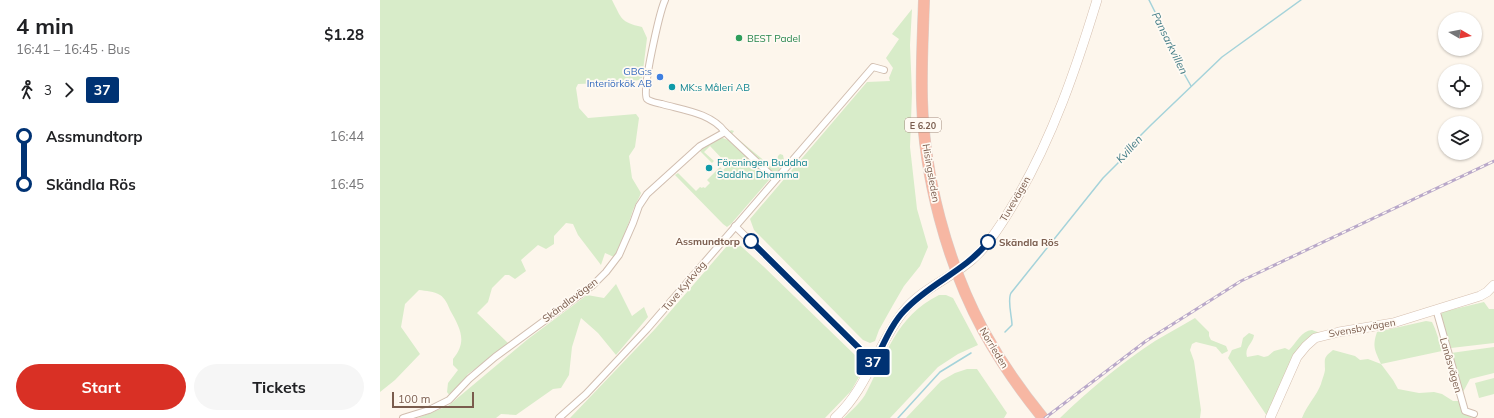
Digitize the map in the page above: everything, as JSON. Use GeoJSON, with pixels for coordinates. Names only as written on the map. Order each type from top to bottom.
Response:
{"type":"FeatureCollection","features":[{"type":"Feature","properties":{"kind":"highway","name":"Hisingsleden"},"geometry":{"type":"LineString","coordinates":[[924,0],[922,100],[926,149],[937,209],[957,271]]}},
{"type":"Feature","properties":{"kind":"highway","name":"Norrleden"},"geometry":{"type":"LineString","coordinates":[[957,271],[983,330],[999,357],[1043,418]]}},
{"type":"Feature","properties":{"kind":"main road","name":"Tuvevägen"},"geometry":{"type":"LineString","coordinates":[[835,418],[856,394],[903,311],[978,254],[1011,208],[1052,129],[1070,85],[1097,0]]}},
{"type":"Feature","properties":{"kind":"main road","name":"Svensbyvägen"},"geometry":{"type":"LineString","coordinates":[[1270,418],[1293,364],[1299,353],[1310,341],[1329,334],[1402,321],[1480,296],[1494,285]]}},
{"type":"Feature","properties":{"kind":"street"},"geometry":{"type":"LineString","coordinates":[[665,0],[660,13],[654,40],[648,73],[646,97],[657,103],[707,117],[716,122],[775,179]]}},
{"type":"Feature","properties":{"kind":"street","name":"Tuve Kyrkväg"},"geometry":{"type":"LineString","coordinates":[[559,418],[586,394],[636,341],[873,67],[884,70]]}},
{"type":"Feature","properties":{"kind":"street","name":"Skändlavägen"},"geometry":{"type":"LineString","coordinates":[[403,418],[429,410],[449,400],[469,379],[491,360],[532,328],[593,285],[606,272],[618,255],[626,241],[639,206],[644,198],[700,146],[725,132]]}},
{"type":"Feature","properties":{"kind":"street"},"geometry":{"type":"LineString","coordinates":[[735,226],[874,363]]}},
{"type":"Feature","properties":{"kind":"street","name":"Lanåsvägen"},"geometry":{"type":"LineString","coordinates":[[1436,309],[1465,411],[1474,414]]}},
{"type":"Feature","properties":{"kind":"green space"},"geometry":{"type":"Polygon","coordinates":[[[380,0],[612,0],[622,19],[642,27],[647,38],[642,79],[631,82],[578,84],[576,88],[579,108],[588,118],[636,114],[639,118],[635,147],[629,156],[632,178],[641,193],[614,257],[605,253],[601,265],[578,235],[573,224],[566,223],[554,236],[554,244],[546,249],[538,245],[521,260],[526,271],[515,279],[509,275],[505,275],[492,288],[488,302],[477,313],[509,344],[468,374],[460,387],[450,396],[447,392],[448,383],[458,370],[453,365],[453,359],[460,346],[461,334],[457,323],[442,296],[433,292],[419,290],[405,304],[401,327],[420,354],[395,380],[380,392],[380,0]]]}},
{"type":"Feature","properties":{"kind":"green space"},"geometry":{"type":"Polygon","coordinates":[[[912,9],[910,45],[912,93],[910,147],[917,209],[928,247],[920,266],[904,286],[879,330],[875,341],[870,343],[863,340],[754,230],[750,219],[867,82],[890,81],[889,78],[893,68],[886,58],[899,39],[892,34],[912,9]]]}},
{"type":"Feature","properties":{"kind":"green space"},"geometry":{"type":"Polygon","coordinates":[[[731,130],[734,131],[732,134],[772,167],[777,161],[778,156],[780,154],[783,155],[784,160],[778,172],[772,174],[729,132],[731,130]]]}},
{"type":"Feature","properties":{"kind":"green space"},"geometry":{"type":"Polygon","coordinates":[[[720,137],[728,140],[768,176],[769,180],[727,227],[675,175],[678,173],[696,191],[700,187],[705,188],[710,183],[707,180],[720,167],[723,170],[728,165],[710,146],[704,152],[714,161],[712,163],[700,151],[701,148],[720,137]]]}},
{"type":"Feature","properties":{"kind":"green space"},"geometry":{"type":"Polygon","coordinates":[[[733,239],[856,356],[863,370],[851,391],[825,418],[570,418],[655,329],[733,239]]]}},
{"type":"Feature","properties":{"kind":"green space"},"geometry":{"type":"Polygon","coordinates":[[[616,284],[632,316],[644,307],[648,317],[616,355],[598,333],[581,318],[572,347],[569,375],[561,388],[553,389],[516,415],[501,414],[496,418],[418,418],[448,406],[528,339],[587,295],[604,298],[616,284]]]}},
{"type":"Feature","properties":{"kind":"green space"},"geometry":{"type":"Polygon","coordinates":[[[939,295],[946,295],[953,298],[978,345],[958,354],[938,367],[890,418],[844,418],[865,395],[886,352],[902,326],[912,314],[924,304],[939,295]]]}},
{"type":"Feature","properties":{"kind":"green space"},"geometry":{"type":"Polygon","coordinates":[[[1484,302],[1489,309],[1494,309],[1494,343],[1451,348],[1441,317],[1442,312],[1484,302]]]}},
{"type":"Feature","properties":{"kind":"green space"},"geometry":{"type":"Polygon","coordinates":[[[1195,318],[1209,332],[1211,340],[1226,346],[1228,351],[1222,354],[1216,347],[1196,342],[1192,344],[1190,350],[1194,361],[1201,410],[1200,418],[1060,418],[1082,397],[1130,358],[1155,341],[1195,318]]]}},
{"type":"Feature","properties":{"kind":"green space"},"geometry":{"type":"Polygon","coordinates":[[[1426,321],[1432,322],[1442,351],[1381,364],[1375,348],[1377,332],[1426,321]]]}},
{"type":"Feature","properties":{"kind":"green space"},"geometry":{"type":"Polygon","coordinates":[[[1312,330],[1320,333],[1310,340],[1267,416],[1228,358],[1232,350],[1241,347],[1243,338],[1249,333],[1254,335],[1246,354],[1247,357],[1258,355],[1264,357],[1268,356],[1274,351],[1285,348],[1289,350],[1305,332],[1312,330]]]}},
{"type":"Feature","properties":{"kind":"green space"},"geometry":{"type":"Polygon","coordinates":[[[1494,347],[1494,373],[1470,379],[1463,392],[1461,392],[1451,353],[1494,347]]]}},
{"type":"Feature","properties":{"kind":"green space"},"geometry":{"type":"Polygon","coordinates":[[[1333,350],[1355,356],[1360,360],[1368,359],[1381,364],[1398,389],[1419,393],[1434,392],[1442,394],[1453,401],[1465,401],[1470,417],[1474,418],[1302,418],[1321,384],[1325,371],[1325,358],[1333,350]]]}},
{"type":"Feature","properties":{"kind":"green space"},"geometry":{"type":"Polygon","coordinates":[[[967,369],[977,369],[1007,413],[1004,418],[906,418],[941,381],[955,373],[967,369]]]}},
{"type":"Feature","properties":{"kind":"green space"},"geometry":{"type":"Polygon","coordinates":[[[1494,378],[1494,394],[1479,398],[1475,383],[1494,378]]]}},
{"type":"Feature","properties":{"kind":"waterway","name":"Pansarkvillen"},"geometry":{"type":"LineString","coordinates":[[1149,0],[1178,63],[1191,86]]}},
{"type":"Feature","properties":{"kind":"waterway","name":"Kvillen"},"geometry":{"type":"LineString","coordinates":[[1005,332],[1012,325],[1010,304],[1011,293],[1103,178],[1118,163],[1130,146],[1222,57],[1301,0]]}},
{"type":"Feature","properties":{"kind":"waterway","name":"Kvillen"},"geometry":{"type":"LineString","coordinates":[[898,418],[940,372],[971,353]]}},
{"type":"Feature","properties":{"kind":"railway"},"geometry":{"type":"LineString","coordinates":[[1045,418],[1146,341],[1241,281],[1494,161]]}},
{"type":"Feature","properties":{"kind":"bus line","name":"37"},"geometry":{"type":"LineString","coordinates":[[751,241],[865,356],[874,363],[903,311],[972,259],[988,242]]}},
{"type":"Feature","properties":{"kind":"place","name":"BEST Padel"},"geometry":{"type":"Point","coordinates":[739,38]}},
{"type":"Feature","properties":{"kind":"place","name":"GBG:s Interiörkök AB"},"geometry":{"type":"Point","coordinates":[660,77]}},
{"type":"Feature","properties":{"kind":"place","name":"MK:s Måleri AB"},"geometry":{"type":"Point","coordinates":[672,87]}},
{"type":"Feature","properties":{"kind":"place","name":"Föreningen Buddha Saddha Dhamma"},"geometry":{"type":"Point","coordinates":[709,168]}},
{"type":"Feature","properties":{"kind":"place","name":"Assmundtorp"},"geometry":{"type":"Point","coordinates":[751,241]}},
{"type":"Feature","properties":{"kind":"place","name":"Skändla Rös"},"geometry":{"type":"Point","coordinates":[988,242]}}]}
